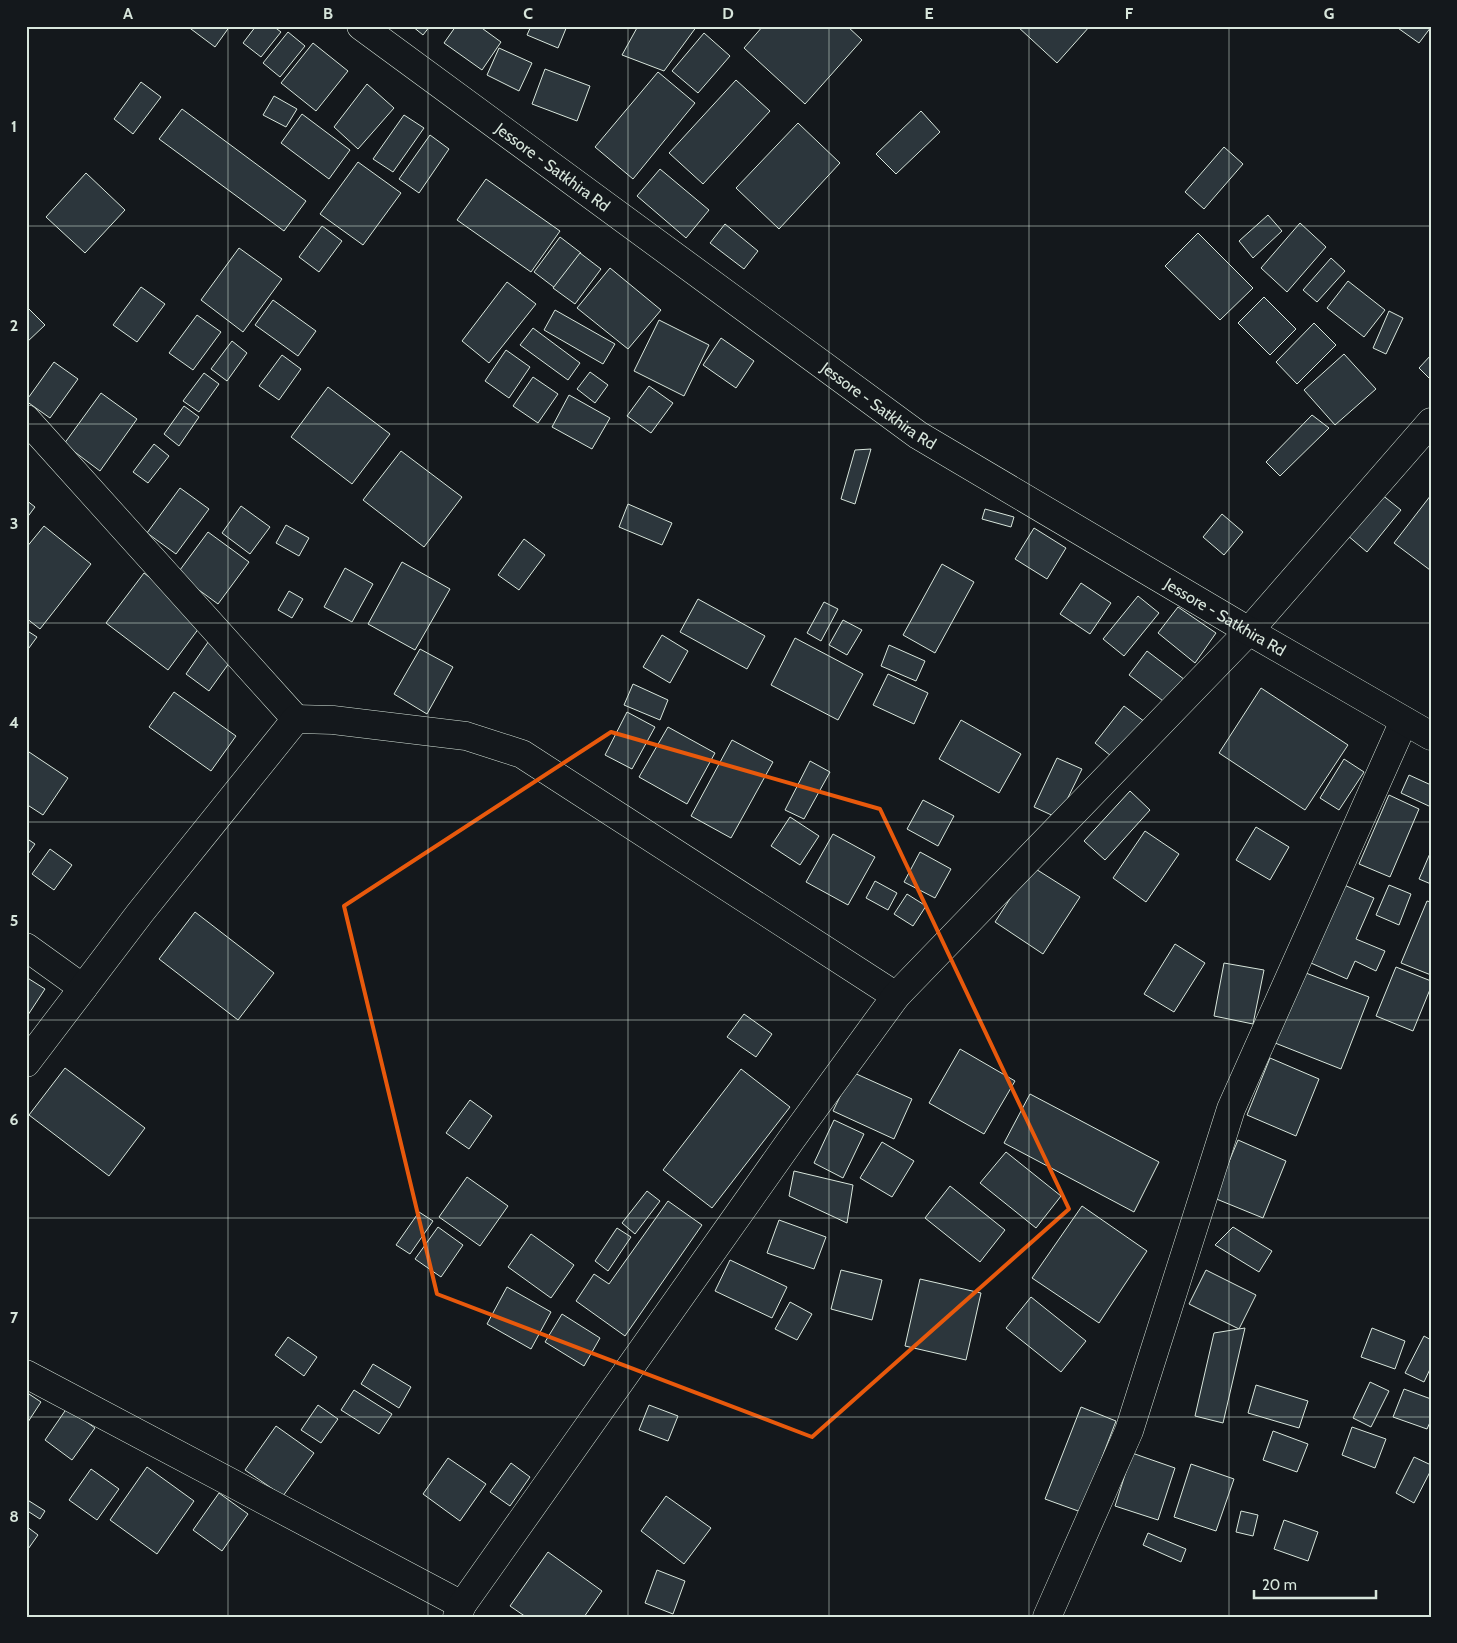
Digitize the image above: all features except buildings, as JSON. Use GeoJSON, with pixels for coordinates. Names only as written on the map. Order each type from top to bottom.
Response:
{"type":"FeatureCollection","features":[{"type":"Feature","properties":{"kind":"street","name":"Jessore - Satkhira Rd"},"geometry":{"type":"LineString","coordinates":[[361,26],[918,435],[1248,631],[1431,736]]}},
{"type":"Feature","properties":{"kind":"street"},"geometry":{"type":"LineString","coordinates":[[26,419],[296,719],[333,720],[466,736],[522,754],[896,996]]}},
{"type":"Feature","properties":{"kind":"street"},"geometry":{"type":"LineString","coordinates":[[26,1374],[459,1611],[791,1140],[896,996],[1248,631],[1431,422]]}},
{"type":"Feature","properties":{"kind":"street"},"geometry":{"type":"LineString","coordinates":[[26,1063],[140,913],[296,719]]}},
{"type":"Feature","properties":{"kind":"street"},"geometry":{"type":"LineString","coordinates":[[1047,1617],[1129,1431],[1231,1109],[1404,721]]}},
{"type":"Feature","properties":{"kind":"street"},"geometry":{"type":"LineString","coordinates":[[26,947],[83,988]]}},
{"type":"Feature","properties":{"kind":"highlighted area"},"geometry":{"type":"Polygon","coordinates":[[[611,732],[880,809],[1069,1209],[812,1437],[437,1294],[344,906],[611,732]]]}}]}
